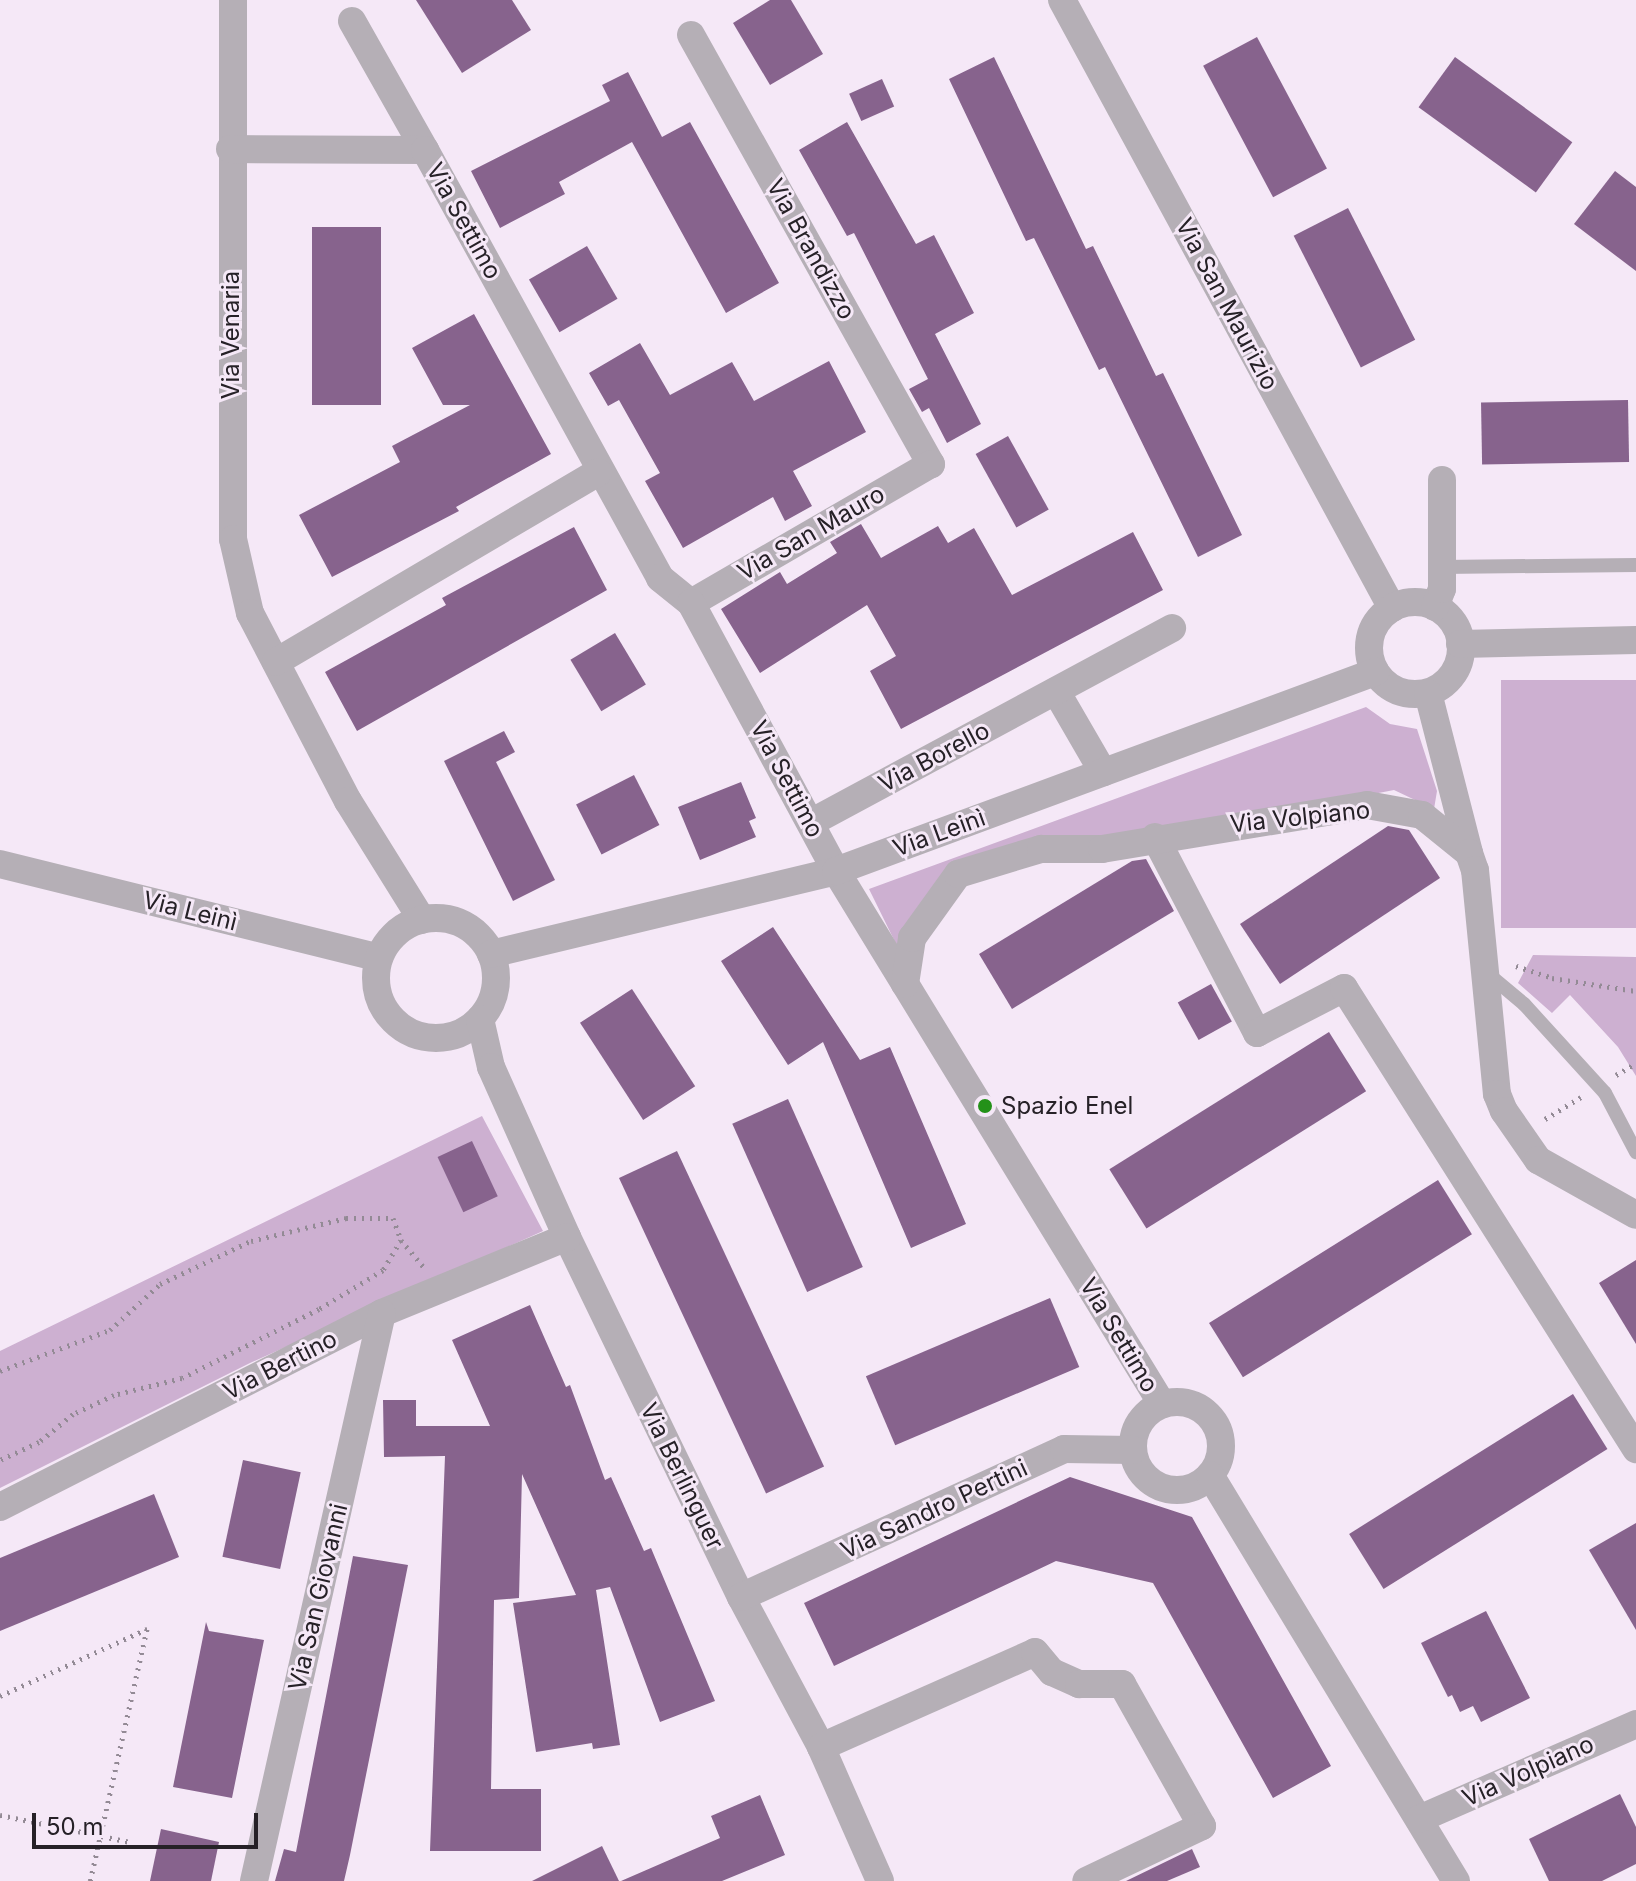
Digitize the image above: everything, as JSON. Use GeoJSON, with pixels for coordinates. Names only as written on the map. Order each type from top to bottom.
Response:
{"type":"FeatureCollection","features":[{"type":"Feature","properties":{"kind":"street","name":"Via Venaria"},"geometry":{"type":"LineString","coordinates":[[233,0],[230,149],[233,539],[250,613],[348,801],[422,920]]}},
{"type":"Feature","properties":{"kind":"street","name":"Via San Maurizio"},"geometry":{"type":"LineString","coordinates":[[1062,0],[1392,608]]}},
{"type":"Feature","properties":{"kind":"street","name":"Via Settimo"},"geometry":{"type":"LineString","coordinates":[[352,21],[598,472],[660,578],[691,603],[836,871],[1162,1404]]}},
{"type":"Feature","properties":{"kind":"street","name":"Via Brandizzo"},"geometry":{"type":"LineString","coordinates":[[691,35],[931,464]]}},
{"type":"Feature","properties":{"kind":"street","name":"Via Settimo"},"geometry":{"type":"LineString","coordinates":[[230,149],[425,150]]}},
{"type":"Feature","properties":{"kind":"street","name":"Via San Mauro"},"geometry":{"type":"LineString","coordinates":[[691,603],[931,464]]}},
{"type":"Feature","properties":{"kind":"street"},"geometry":{"type":"LineString","coordinates":[[276,662],[598,472]]}},
{"type":"Feature","properties":{"kind":"street"},"geometry":{"type":"LineString","coordinates":[[1435,607],[1442,589],[1442,480]]}},
{"type":"Feature","properties":{"kind":"street"},"geometry":{"type":"LineString","coordinates":[[1406,603],[1435,607],[1456,629],[1460,644],[1453,674],[1428,693],[1398,691],[1375,672],[1369,644],[1381,617],[1392,608],[1406,603]]}},
{"type":"Feature","properties":{"kind":"street","name":"Via Borello"},"geometry":{"type":"LineString","coordinates":[[812,822],[1172,628]]}},
{"type":"Feature","properties":{"kind":"street"},"geometry":{"type":"LineString","coordinates":[[1460,644],[1636,640]]}},
{"type":"Feature","properties":{"kind":"street","name":"Via Leinì"},"geometry":{"type":"LineString","coordinates":[[491,954],[836,871],[1375,672]]}},
{"type":"Feature","properties":{"kind":"street"},"geometry":{"type":"LineString","coordinates":[[1056,691],[1103,772]]}},
{"type":"Feature","properties":{"kind":"street"},"geometry":{"type":"LineString","coordinates":[[1428,693],[1480,888],[1497,1094],[1513,1128],[1538,1160],[1636,1215]]}},
{"type":"Feature","properties":{"kind":"street","name":"Via Volpiano"},"geometry":{"type":"LineString","coordinates":[[905,984],[912,938],[958,874],[1041,849],[1102,849],[1155,837],[1367,805],[1422,815],[1469,853]]}},
{"type":"Feature","properties":{"kind":"street"},"geometry":{"type":"LineString","coordinates":[[1155,837],[1257,1033],[1344,988],[1636,1449]]}},
{"type":"Feature","properties":{"kind":"street","name":"Via Leinì"},"geometry":{"type":"LineString","coordinates":[[0,864],[379,958]]}},
{"type":"Feature","properties":{"kind":"street"},"geometry":{"type":"LineString","coordinates":[[422,920],[463,925],[491,954],[495,988],[480,1019],[454,1035],[416,1035],[400,1026],[379,995],[379,958],[389,940],[422,920]]}},
{"type":"Feature","properties":{"kind":"street"},"geometry":{"type":"LineString","coordinates":[[480,1019],[491,1067]]}},
{"type":"Feature","properties":{"kind":"street"},"geometry":{"type":"LineString","coordinates":[[454,1035],[491,1067]]}},
{"type":"Feature","properties":{"kind":"street","name":"Via Berlinguer"},"geometry":{"type":"LineString","coordinates":[[491,1067],[567,1237],[741,1597],[821,1747],[880,1881]]}},
{"type":"Feature","properties":{"kind":"street","name":"Via Bertino"},"geometry":{"type":"LineString","coordinates":[[0,1507],[382,1313],[567,1237]]}},
{"type":"Feature","properties":{"kind":"street","name":"Via San Giovanni"},"geometry":{"type":"LineString","coordinates":[[254,1881],[382,1313]]}},
{"type":"Feature","properties":{"kind":"street"},"geometry":{"type":"LineString","coordinates":[[1162,1404],[1190,1404],[1213,1421],[1220,1448],[1210,1475],[1199,1484],[1170,1490],[1145,1476],[1133,1450],[1140,1422],[1162,1404]]}},
{"type":"Feature","properties":{"kind":"street","name":"Via Sandro Pertini"},"geometry":{"type":"LineString","coordinates":[[741,1597],[1064,1449],[1133,1450]]}},
{"type":"Feature","properties":{"kind":"street"},"geometry":{"type":"LineString","coordinates":[[1210,1475],[1456,1881]]}},
{"type":"Feature","properties":{"kind":"street"},"geometry":{"type":"LineString","coordinates":[[821,1747],[1035,1652],[1052,1672],[1079,1684],[1122,1684],[1202,1826],[1086,1881]]}},
{"type":"Feature","properties":{"kind":"street","name":"Via Volpiano"},"geometry":{"type":"LineString","coordinates":[[1419,1819],[1636,1724]]}},
{"type":"Feature","properties":{"kind":"lane"},"geometry":{"type":"LineString","coordinates":[[1442,567],[1636,565]]}},
{"type":"Feature","properties":{"kind":"lane"},"geometry":{"type":"LineString","coordinates":[[1486,964],[1605,1093],[1636,1152]]}},
{"type":"Feature","properties":{"kind":"path"},"geometry":{"type":"LineString","coordinates":[[1486,964],[1636,991]]}},
{"type":"Feature","properties":{"kind":"path"},"geometry":{"type":"LineString","coordinates":[[0,1371],[110,1330],[160,1284],[251,1241],[346,1218],[393,1218],[401,1240],[383,1270],[319,1309],[182,1378],[114,1395],[73,1414],[39,1442],[0,1460]]}},
{"type":"Feature","properties":{"kind":"path"},"geometry":{"type":"LineString","coordinates":[[0,1696],[147,1629],[90,1881]]}},
{"type":"Feature","properties":{"kind":"path"},"geometry":{"type":"LineString","coordinates":[[0,1815],[130,1842]]}},
{"type":"Feature","properties":{"kind":"shaded area"},"geometry":{"type":"Polygon","coordinates":[[[1501,680],[1636,680],[1636,928],[1501,928],[1501,680]]]}},
{"type":"Feature","properties":{"kind":"shaded area"},"geometry":{"type":"Polygon","coordinates":[[[1366,707],[1390,724],[1417,729],[1437,791],[1434,809],[1394,790],[958,874],[899,950],[869,889],[1366,707]]]}},
{"type":"Feature","properties":{"kind":"shaded area"},"geometry":{"type":"Polygon","coordinates":[[[1533,955],[1636,957],[1636,1076],[1618,1047],[1570,995],[1552,1013],[1518,983],[1533,955]]]}},
{"type":"Feature","properties":{"kind":"shaded area"},"geometry":{"type":"Polygon","coordinates":[[[482,1116],[543,1231],[250,1363],[0,1488],[0,1351],[482,1116]]]}},
{"type":"Feature","properties":{"kind":"building"},"geometry":{"type":"Polygon","coordinates":[[[416,0],[512,0],[531,30],[462,73],[416,0]]]}},
{"type":"Feature","properties":{"kind":"building"},"geometry":{"type":"Polygon","coordinates":[[[770,0],[791,0],[823,54],[770,85],[733,23],[770,0]]]}},
{"type":"Feature","properties":{"kind":"building"},"geometry":{"type":"Polygon","coordinates":[[[1257,37],[1327,169],[1273,197],[1203,66],[1257,37]]]}},
{"type":"Feature","properties":{"kind":"building"},"geometry":{"type":"Polygon","coordinates":[[[994,57],[1086,249],[1093,246],[1156,376],[1163,373],[1242,535],[1198,557],[1105,367],[1099,370],[1034,238],[1026,241],[949,79],[994,57]]]}},
{"type":"Feature","properties":{"kind":"building"},"geometry":{"type":"Polygon","coordinates":[[[1455,57],[1572,142],[1536,192],[1419,107],[1455,57]]]}},
{"type":"Feature","properties":{"kind":"building"},"geometry":{"type":"Polygon","coordinates":[[[628,72],[662,137],[690,122],[779,283],[726,313],[632,142],[559,182],[565,194],[500,228],[471,171],[610,101],[602,85],[628,72]]]}},
{"type":"Feature","properties":{"kind":"building"},"geometry":{"type":"Polygon","coordinates":[[[882,79],[894,106],[861,121],[849,94],[882,79]]]}},
{"type":"Feature","properties":{"kind":"building"},"geometry":{"type":"Polygon","coordinates":[[[847,122],[916,244],[934,235],[974,313],[935,334],[981,424],[947,443],[929,408],[922,412],[909,389],[928,379],[854,233],[847,236],[799,150],[847,122]]]}},
{"type":"Feature","properties":{"kind":"building"},"geometry":{"type":"Polygon","coordinates":[[[1615,171],[1636,187],[1636,271],[1574,224],[1615,171]]]}},
{"type":"Feature","properties":{"kind":"building"},"geometry":{"type":"Polygon","coordinates":[[[1348,208],[1415,340],[1361,368],[1294,236],[1348,208]]]}},
{"type":"Feature","properties":{"kind":"building"},"geometry":{"type":"Polygon","coordinates":[[[312,227],[381,227],[381,405],[312,405],[312,227]]]}},
{"type":"Feature","properties":{"kind":"building"},"geometry":{"type":"Polygon","coordinates":[[[587,246],[618,299],[559,332],[529,280],[587,246]]]}},
{"type":"Feature","properties":{"kind":"building"},"geometry":{"type":"Polygon","coordinates":[[[474,314],[551,454],[456,507],[459,511],[332,577],[299,515],[400,462],[392,446],[470,405],[443,405],[412,348],[474,314]]]}},
{"type":"Feature","properties":{"kind":"building"},"geometry":{"type":"Polygon","coordinates":[[[640,343],[670,395],[732,362],[754,401],[829,361],[866,432],[793,471],[812,506],[785,521],[773,497],[683,548],[645,481],[660,473],[619,400],[608,406],[589,373],[640,343]]]}},
{"type":"Feature","properties":{"kind":"building"},"geometry":{"type":"Polygon","coordinates":[[[1628,400],[1629,462],[1482,465],[1481,403],[1628,400]]]}},
{"type":"Feature","properties":{"kind":"building"},"geometry":{"type":"Polygon","coordinates":[[[1008,436],[1049,509],[1016,527],[976,454],[1008,436]]]}},
{"type":"Feature","properties":{"kind":"building"},"geometry":{"type":"Polygon","coordinates":[[[861,524],[881,558],[938,526],[948,543],[974,528],[1012,595],[1133,532],[1163,590],[901,729],[870,671],[896,656],[867,605],[760,673],[721,609],[780,572],[787,584],[837,553],[830,542],[861,524]]]}},
{"type":"Feature","properties":{"kind":"building"},"geometry":{"type":"Polygon","coordinates":[[[574,527],[607,590],[357,731],[325,672],[446,605],[442,598],[574,527]]]}},
{"type":"Feature","properties":{"kind":"building"},"geometry":{"type":"Polygon","coordinates":[[[615,633],[646,684],[601,711],[570,660],[615,633]]]}},
{"type":"Feature","properties":{"kind":"building"},"geometry":{"type":"Polygon","coordinates":[[[504,731],[515,752],[496,762],[555,880],[513,901],[444,761],[504,731]]]}},
{"type":"Feature","properties":{"kind":"building"},"geometry":{"type":"Polygon","coordinates":[[[634,775],[659,825],[602,854],[576,805],[634,775]]]}},
{"type":"Feature","properties":{"kind":"building"},"geometry":{"type":"Polygon","coordinates":[[[741,782],[756,818],[749,821],[756,837],[700,860],[678,807],[741,782]]]}},
{"type":"Feature","properties":{"kind":"building"},"geometry":{"type":"Polygon","coordinates":[[[1388,826],[1409,830],[1440,878],[1280,984],[1240,924],[1388,826]]]}},
{"type":"Feature","properties":{"kind":"building"},"geometry":{"type":"Polygon","coordinates":[[[1146,859],[1174,911],[1012,1009],[979,954],[1132,861],[1146,859]]]}},
{"type":"Feature","properties":{"kind":"building"},"geometry":{"type":"Polygon","coordinates":[[[773,927],[860,1060],[890,1047],[966,1224],[911,1248],[823,1042],[788,1065],[721,961],[773,927]]]}},
{"type":"Feature","properties":{"kind":"building"},"geometry":{"type":"Polygon","coordinates":[[[1211,984],[1232,1022],[1199,1040],[1178,1002],[1211,984]]]}},
{"type":"Feature","properties":{"kind":"building"},"geometry":{"type":"Polygon","coordinates":[[[632,989],[695,1086],[643,1120],[580,1023],[632,989]]]}},
{"type":"Feature","properties":{"kind":"building"},"geometry":{"type":"Polygon","coordinates":[[[1329,1032],[1366,1091],[1146,1229],[1109,1169],[1329,1032]]]}},
{"type":"Feature","properties":{"kind":"building"},"geometry":{"type":"Polygon","coordinates":[[[788,1099],[863,1267],[807,1292],[732,1124],[788,1099]]]}},
{"type":"Feature","properties":{"kind":"building"},"geometry":{"type":"Polygon","coordinates":[[[472,1141],[498,1196],[463,1212],[438,1157],[472,1141]]]}},
{"type":"Feature","properties":{"kind":"building"},"geometry":{"type":"Polygon","coordinates":[[[677,1151],[824,1466],[766,1493],[619,1178],[677,1151]]]}},
{"type":"Feature","properties":{"kind":"building"},"geometry":{"type":"Polygon","coordinates":[[[1438,1180],[1472,1234],[1243,1377],[1209,1323],[1438,1180]]]}},
{"type":"Feature","properties":{"kind":"building"},"geometry":{"type":"Polygon","coordinates":[[[1636,1260],[1636,1344],[1599,1283],[1636,1260]]]}},
{"type":"Feature","properties":{"kind":"building"},"geometry":{"type":"Polygon","coordinates":[[[1050,1298],[1079,1367],[895,1445],[866,1376],[1050,1298]]]}},
{"type":"Feature","properties":{"kind":"building"},"geometry":{"type":"Polygon","coordinates":[[[530,1305],[566,1387],[570,1385],[605,1480],[611,1477],[644,1551],[651,1548],[715,1701],[660,1722],[610,1587],[596,1590],[620,1745],[593,1749],[592,1743],[536,1752],[513,1603],[576,1595],[522,1474],[519,1598],[494,1600],[491,1789],[541,1789],[541,1851],[430,1851],[445,1456],[384,1457],[383,1400],[416,1400],[416,1426],[490,1426],[452,1340],[530,1305]]]}},
{"type":"Feature","properties":{"kind":"building"},"geometry":{"type":"Polygon","coordinates":[[[1573,1394],[1607,1449],[1384,1589],[1349,1534],[1573,1394]]]}},
{"type":"Feature","properties":{"kind":"building"},"geometry":{"type":"Polygon","coordinates":[[[243,1460],[301,1472],[280,1569],[222,1557],[243,1460]]]}},
{"type":"Feature","properties":{"kind":"building"},"geometry":{"type":"Polygon","coordinates":[[[1070,1477],[1192,1517],[1331,1766],[1273,1798],[1153,1583],[1056,1561],[834,1666],[804,1603],[1070,1477]]]}},
{"type":"Feature","properties":{"kind":"building"},"geometry":{"type":"Polygon","coordinates":[[[154,1494],[179,1557],[0,1631],[0,1558],[154,1494]]]}},
{"type":"Feature","properties":{"kind":"building"},"geometry":{"type":"Polygon","coordinates":[[[1636,1523],[1636,1630],[1589,1550],[1636,1523]]]}},
{"type":"Feature","properties":{"kind":"building"},"geometry":{"type":"Polygon","coordinates":[[[353,1556],[408,1565],[344,1881],[275,1881],[284,1849],[296,1852],[353,1556]]]}},
{"type":"Feature","properties":{"kind":"building"},"geometry":{"type":"Polygon","coordinates":[[[1486,1611],[1530,1698],[1481,1722],[1473,1706],[1460,1712],[1452,1695],[1448,1697],[1421,1643],[1486,1611]]]}},
{"type":"Feature","properties":{"kind":"building"},"geometry":{"type":"Polygon","coordinates":[[[206,1622],[209,1631],[264,1640],[232,1798],[173,1787],[206,1622]]]}},
{"type":"Feature","properties":{"kind":"building"},"geometry":{"type":"Polygon","coordinates":[[[1620,1794],[1636,1827],[1636,1864],[1602,1881],[1549,1881],[1529,1839],[1620,1794]]]}},
{"type":"Feature","properties":{"kind":"building"},"geometry":{"type":"Polygon","coordinates":[[[760,1795],[785,1855],[722,1881],[621,1881],[720,1838],[711,1816],[760,1795]]]}},
{"type":"Feature","properties":{"kind":"building"},"geometry":{"type":"Polygon","coordinates":[[[161,1829],[219,1842],[211,1881],[150,1881],[161,1829]]]}},
{"type":"Feature","properties":{"kind":"building"},"geometry":{"type":"Polygon","coordinates":[[[602,1846],[619,1881],[532,1881],[602,1846]]]}},
{"type":"Feature","properties":{"kind":"building"},"geometry":{"type":"Polygon","coordinates":[[[1192,1849],[1200,1867],[1167,1881],[1126,1881],[1192,1849]]]}},
{"type":"Feature","properties":{"kind":"place","name":"Spazio Enel"},"geometry":{"type":"Point","coordinates":[985,1106]}}]}
